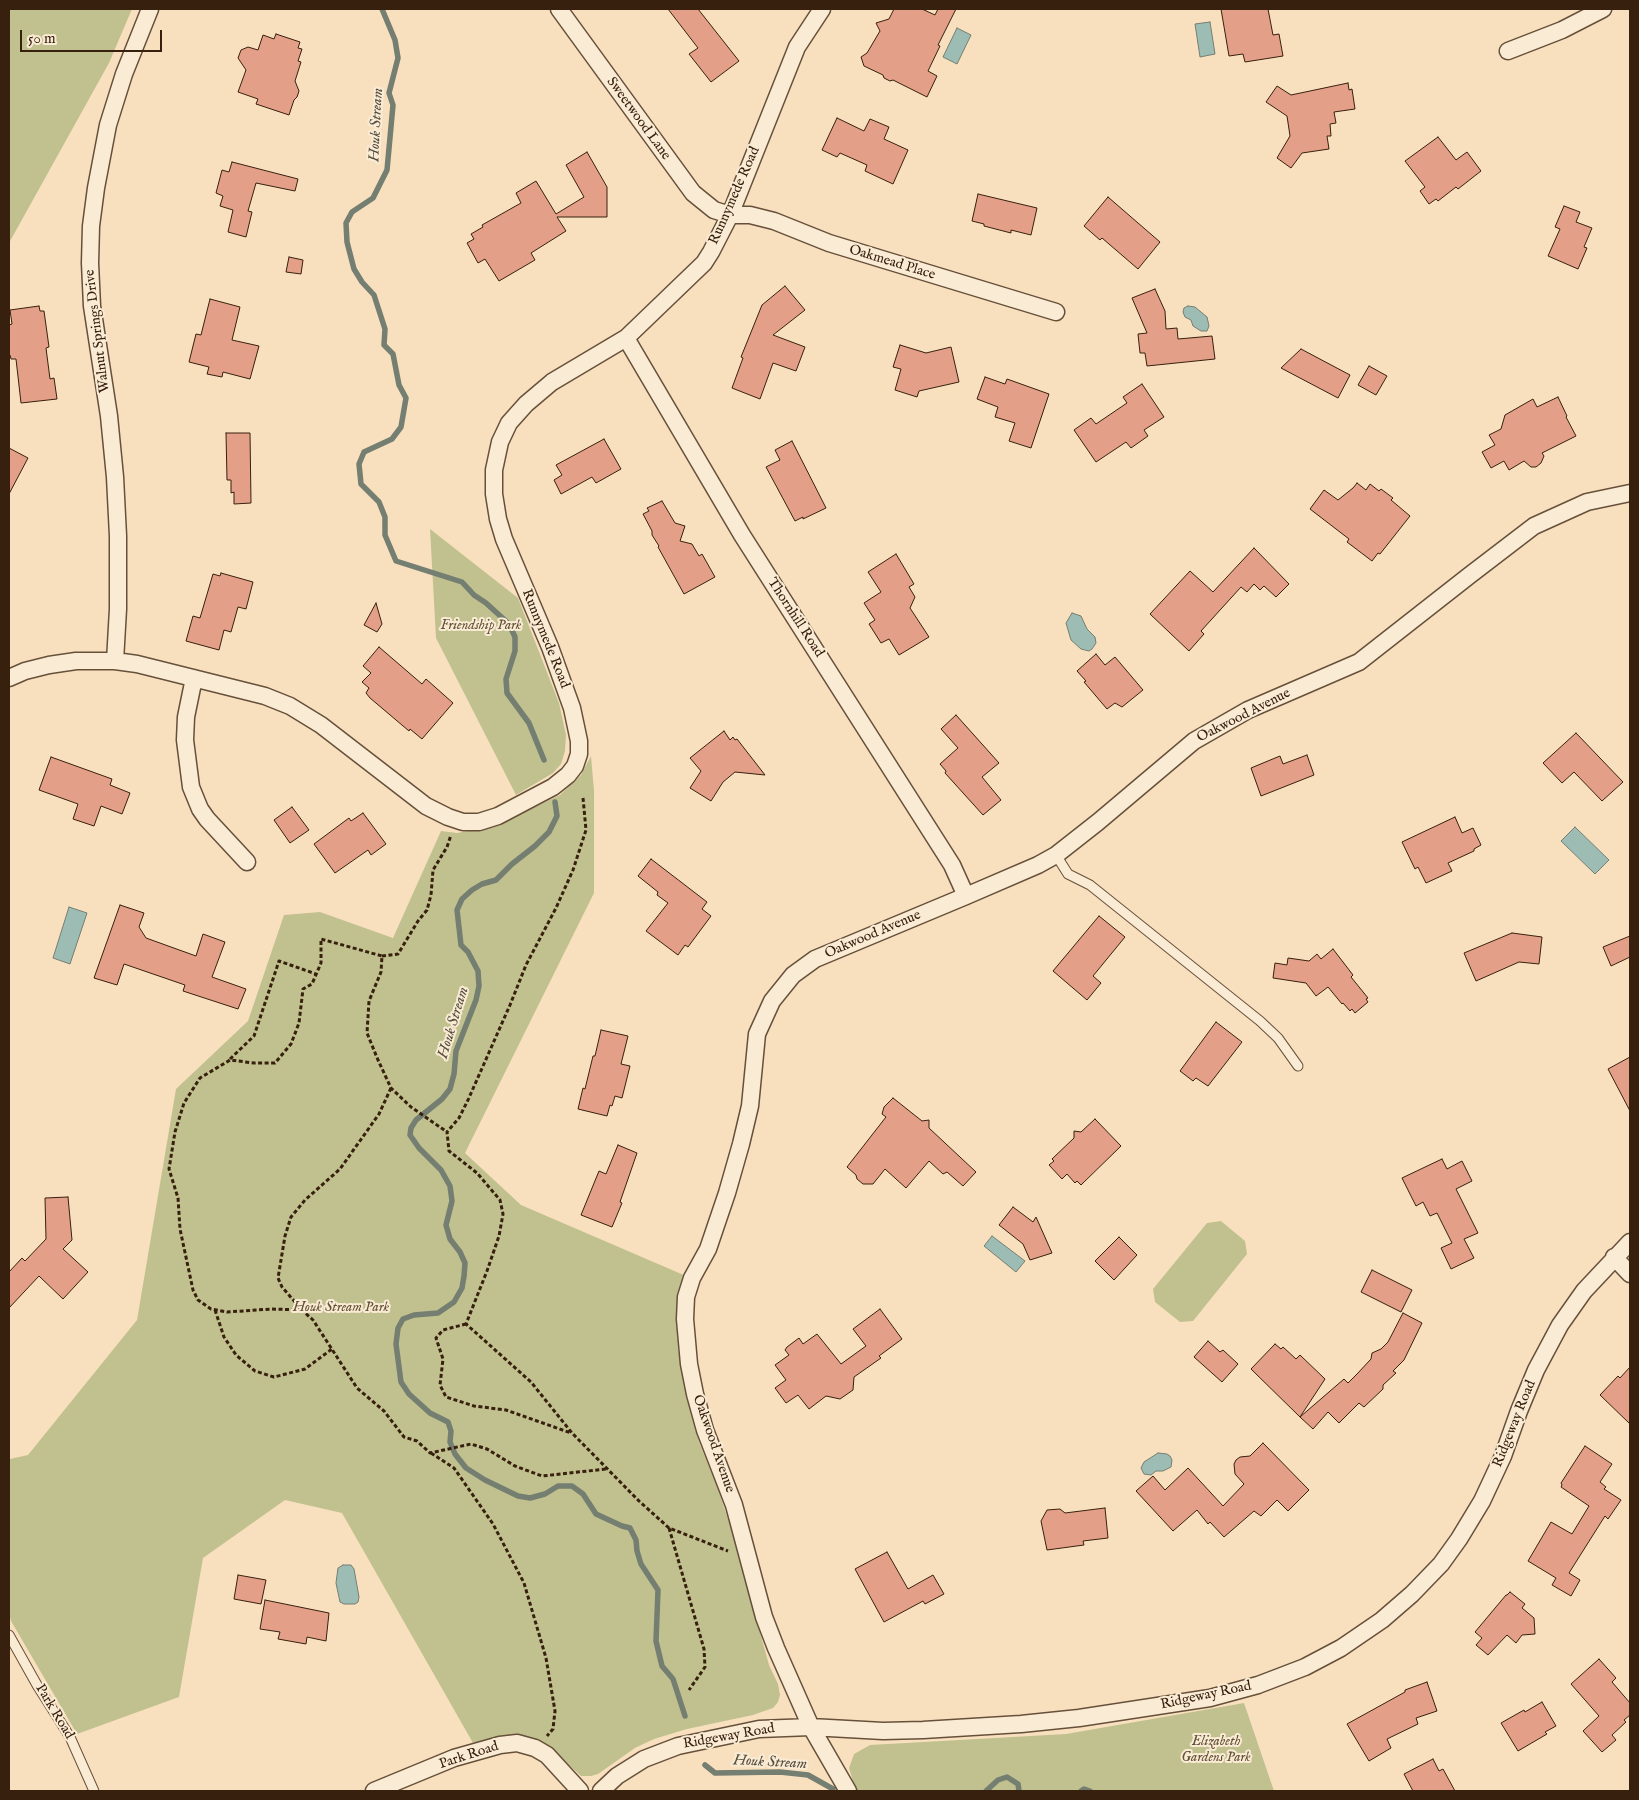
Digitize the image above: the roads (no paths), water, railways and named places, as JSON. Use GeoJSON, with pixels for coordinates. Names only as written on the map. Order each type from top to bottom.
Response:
{"type":"FeatureCollection","features":[{"type":"Feature","properties":{"kind":"street","name":"Walnut Springs Drive"},"geometry":{"type":"LineString","coordinates":[[115,661],[118,609],[118,528],[108,416],[92,306],[91,226],[108,125],[124,74],[150,9]]}},
{"type":"Feature","properties":{"kind":"street","name":"Sweetwood Lane"},"geometry":{"type":"LineString","coordinates":[[559,9],[693,193],[714,210],[730,215]]}},
{"type":"Feature","properties":{"kind":"street","name":"Runnymede Road"},"geometry":{"type":"LineString","coordinates":[[9,678],[25,671],[49,665],[76,661],[115,661],[137,664],[265,696],[290,706],[321,725],[426,806],[463,822],[479,822],[498,816],[553,787],[568,775],[575,766],[579,754],[580,741],[572,708],[550,647],[504,539],[496,511],[494,470],[500,442],[509,423],[526,404],[552,382],[626,338],[704,263],[730,215],[797,47],[822,9]]}},
{"type":"Feature","properties":{"kind":"street"},"geometry":{"type":"LineString","coordinates":[[1508,51],[1562,30],[1603,9]]}},
{"type":"Feature","properties":{"kind":"street","name":"Oakmead Place"},"geometry":{"type":"LineString","coordinates":[[730,215],[750,215],[774,221],[829,243],[1056,312]]}},
{"type":"Feature","properties":{"kind":"street","name":"Thornhill Road"},"geometry":{"type":"LineString","coordinates":[[626,338],[742,535],[952,865],[966,896]]}},
{"type":"Feature","properties":{"kind":"street","name":"Oakwood Avenue"},"geometry":{"type":"LineString","coordinates":[[848,1791],[811,1727],[767,1625],[734,1505],[705,1430],[689,1364],[685,1319],[686,1297],[692,1278],[708,1249],[727,1193],[750,1106],[757,1034],[772,1001],[793,975],[815,959],[1038,865],[1056,855],[1194,741],[1248,710],[1359,662],[1534,526],[1587,502],[1630,493]]}},
{"type":"Feature","properties":{"kind":"street"},"geometry":{"type":"LineString","coordinates":[[194,678],[186,717],[185,740],[191,787],[200,809],[207,819],[247,862]]}},
{"type":"Feature","properties":{"kind":"street","name":"Ridgeway Road"},"geometry":{"type":"LineString","coordinates":[[601,1791],[617,1776],[644,1759],[678,1746],[758,1729],[811,1727],[883,1731],[923,1730],[1021,1724],[1079,1718],[1210,1698],[1258,1685],[1305,1667],[1341,1648],[1382,1620],[1412,1594],[1441,1564],[1460,1539],[1482,1502],[1503,1456],[1536,1370],[1560,1325],[1584,1290],[1630,1242]]}},
{"type":"Feature","properties":{"kind":"street"},"geometry":{"type":"LineString","coordinates":[[1614,1257],[1630,1274]]}},
{"type":"Feature","properties":{"kind":"street","name":"Park Road"},"geometry":{"type":"LineString","coordinates":[[374,1791],[454,1758],[500,1745],[517,1743],[535,1748],[547,1756],[580,1791]]}},
{"type":"Feature","properties":{"kind":"lane"},"geometry":{"type":"LineString","coordinates":[[1056,855],[1068,874],[1090,885],[1260,1021],[1278,1038],[1298,1066]]}},
{"type":"Feature","properties":{"kind":"lane","name":"Park Road"},"geometry":{"type":"LineString","coordinates":[[9,1635],[37,1685],[70,1737],[94,1791]]}},
{"type":"Feature","properties":{"kind":"water"},"geometry":{"type":"Polygon","coordinates":[[[1210,22],[1215,54],[1200,57],[1195,24],[1210,22]]]}},
{"type":"Feature","properties":{"kind":"water"},"geometry":{"type":"Polygon","coordinates":[[[957,28],[971,35],[957,64],[943,57],[957,28]]]}},
{"type":"Feature","properties":{"kind":"water"},"geometry":{"type":"Polygon","coordinates":[[[1188,306],[1195,307],[1207,317],[1209,326],[1207,331],[1201,331],[1193,326],[1191,320],[1185,317],[1184,308],[1188,306]]]}},
{"type":"Feature","properties":{"kind":"water"},"geometry":{"type":"Polygon","coordinates":[[[1072,613],[1081,616],[1087,629],[1095,637],[1096,643],[1089,651],[1081,649],[1071,640],[1066,623],[1072,613]]]}},
{"type":"Feature","properties":{"kind":"water"},"geometry":{"type":"Polygon","coordinates":[[[1575,827],[1609,860],[1595,874],[1561,841],[1575,827]]]}},
{"type":"Feature","properties":{"kind":"water"},"geometry":{"type":"Polygon","coordinates":[[[69,907],[87,913],[70,964],[53,958],[69,907]]]}},
{"type":"Feature","properties":{"kind":"water"},"geometry":{"type":"Polygon","coordinates":[[[992,1236],[1025,1261],[1016,1272],[984,1246],[992,1236]]]}},
{"type":"Feature","properties":{"kind":"water"},"geometry":{"type":"Polygon","coordinates":[[[1158,1453],[1170,1456],[1172,1460],[1171,1467],[1163,1471],[1156,1471],[1151,1475],[1144,1474],[1141,1468],[1144,1462],[1158,1453]]]}},
{"type":"Feature","properties":{"kind":"water"},"geometry":{"type":"Polygon","coordinates":[[[343,1565],[351,1565],[354,1569],[359,1597],[358,1602],[355,1604],[340,1602],[336,1583],[338,1568],[343,1565]]]}},
{"type":"Feature","properties":{"kind":"waterway","name":"Houk Stream"},"geometry":{"type":"LineString","coordinates":[[382,9],[395,40],[398,58],[389,93],[393,105],[387,170],[373,198],[352,212],[346,223],[347,242],[354,269],[362,282],[374,295],[385,329],[384,345],[393,354],[399,385],[406,398],[401,427],[392,439],[364,452],[359,464],[361,484],[379,502],[385,517],[385,535],[396,561],[462,582],[474,595],[509,624],[515,637],[515,651],[506,679],[507,693],[529,723],[544,760]]}},
{"type":"Feature","properties":{"kind":"waterway","name":"Houk Stream"},"geometry":{"type":"LineString","coordinates":[[555,802],[557,816],[549,832],[496,880],[482,884],[472,890],[462,899],[457,910],[461,945],[468,952],[478,971],[479,986],[476,1000],[456,1051],[454,1074],[450,1089],[442,1099],[416,1120],[411,1128],[410,1135],[419,1148],[441,1170],[450,1186],[452,1201],[446,1225],[450,1239],[460,1252],[465,1263],[464,1276],[462,1288],[454,1302],[438,1313],[414,1315],[403,1319],[398,1328],[396,1344],[401,1382],[409,1394],[430,1413],[448,1422],[451,1431],[450,1442],[455,1454],[466,1468],[485,1480],[518,1496],[530,1498],[545,1494],[558,1486],[572,1486],[583,1494],[596,1514],[630,1528],[636,1540],[641,1564],[658,1590],[656,1641],[662,1666],[673,1679],[685,1716]]}},
{"type":"Feature","properties":{"kind":"waterway","name":"Houk Stream"},"geometry":{"type":"LineString","coordinates":[[705,1765],[715,1773],[780,1772],[808,1775],[833,1789]]}},
{"type":"Feature","properties":{"kind":"waterway","name":"Houk Stream"},"geometry":{"type":"LineString","coordinates":[[986,1791],[998,1780],[1007,1777],[1018,1784],[1019,1791]]}},
{"type":"Feature","properties":{"kind":"waterway","name":"Houk Stream"},"geometry":{"type":"LineString","coordinates":[[1081,1791],[1084,1789],[1090,1791]]}},
{"type":"Feature","properties":{"kind":"park label","name":"Friendship Park"},"geometry":{"type":"Point","coordinates":[481,626]}},
{"type":"Feature","properties":{"kind":"park label","name":"Houk Stream Park"},"geometry":{"type":"Point","coordinates":[341,1308]}},
{"type":"Feature","properties":{"kind":"park label","name":"Elizabeth Gardens Park"},"geometry":{"type":"Point","coordinates":[1216,1750]}}]}
